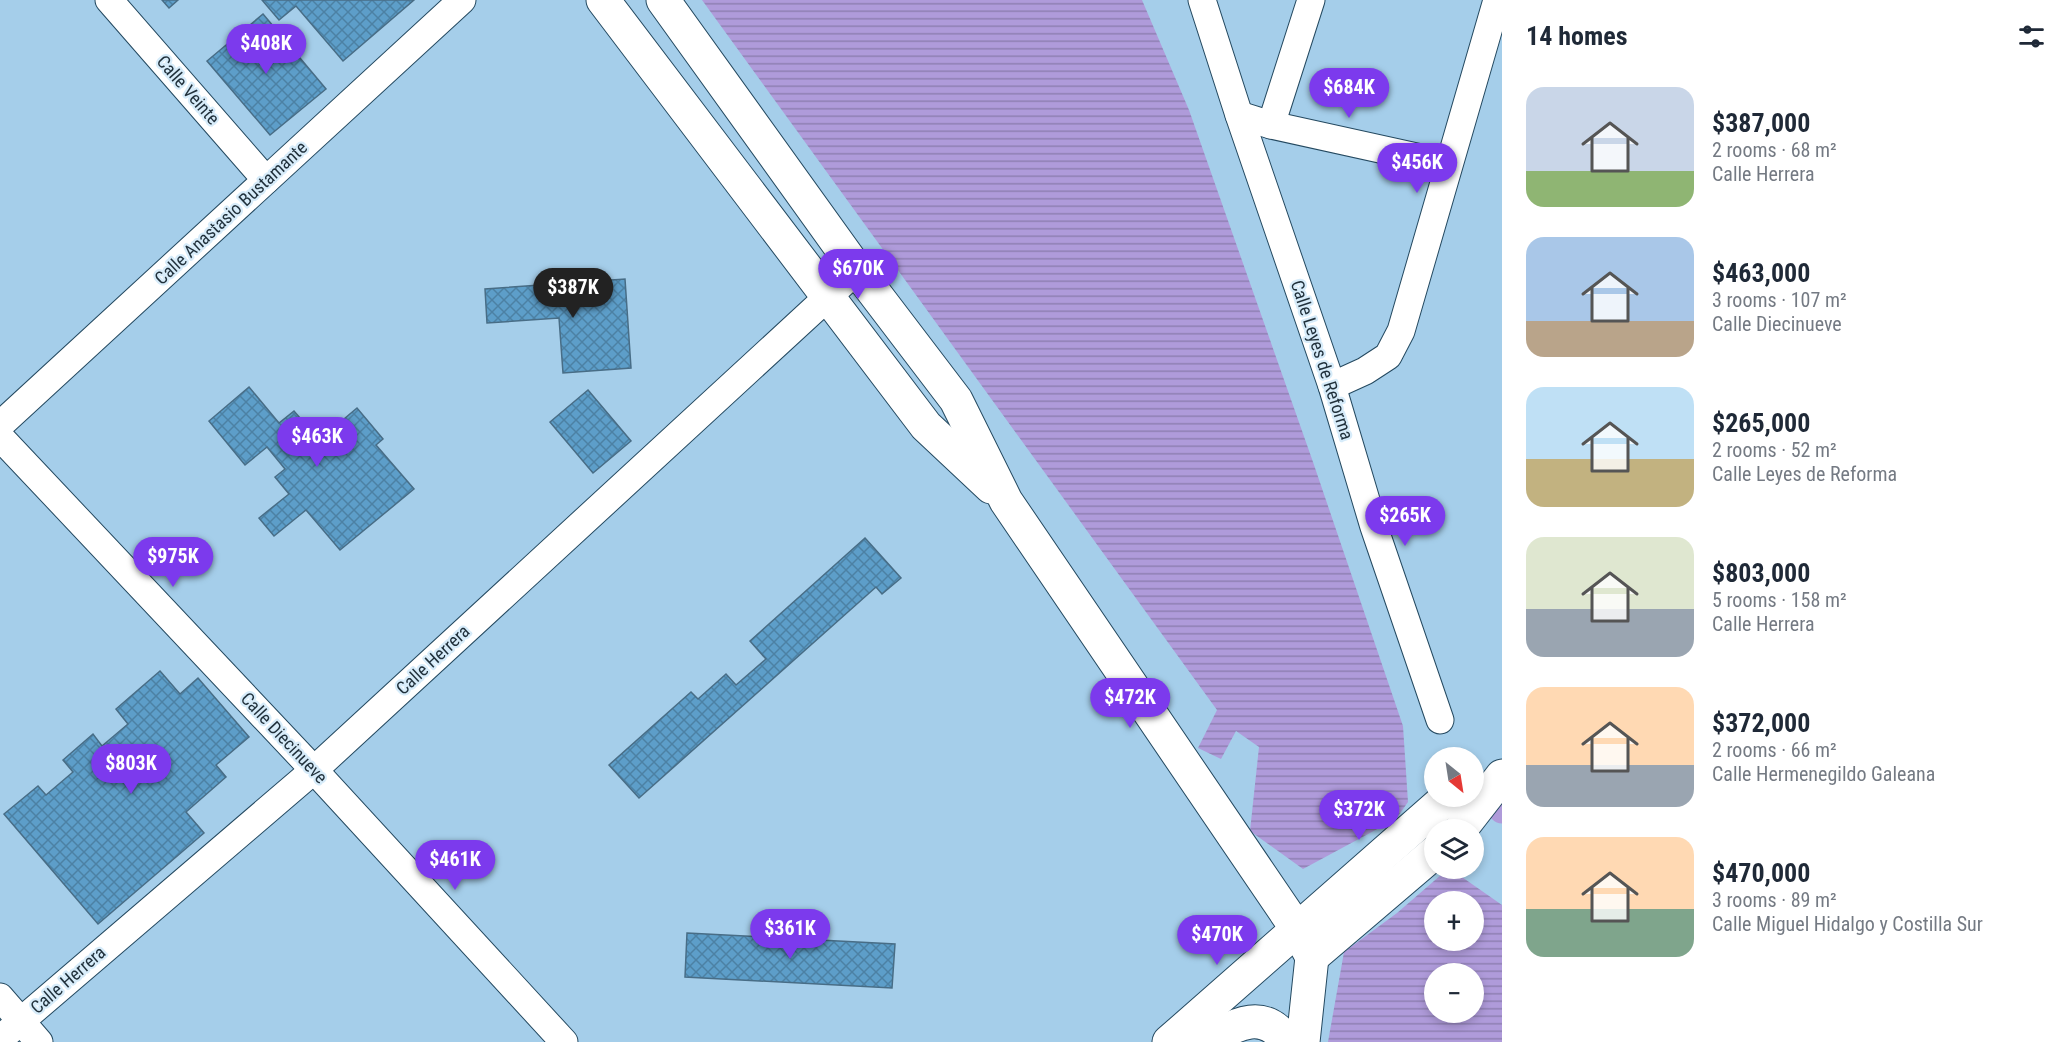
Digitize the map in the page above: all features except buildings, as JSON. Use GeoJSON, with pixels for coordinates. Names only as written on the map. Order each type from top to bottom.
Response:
{"type":"FeatureCollection","features":[{"type":"Feature","properties":{"kind":"main road"},"geometry":{"type":"LineString","coordinates":[[603,0],[926,426],[1006,501]]}},
{"type":"Feature","properties":{"kind":"main road"},"geometry":{"type":"LineString","coordinates":[[663,0],[857,270],[956,400],[1006,501],[1297,929],[1312,957],[1303,1042]]}},
{"type":"Feature","properties":{"kind":"main road"},"geometry":{"type":"LineString","coordinates":[[1484,780],[1502,772]]}},
{"type":"Feature","properties":{"kind":"main road"},"geometry":{"type":"LineString","coordinates":[[1469,819],[1502,776]]}},
{"type":"Feature","properties":{"kind":"main road"},"geometry":{"type":"LineString","coordinates":[[1169,1042],[1436,807]]}},
{"type":"Feature","properties":{"kind":"main road"},"geometry":{"type":"LineString","coordinates":[[1312,957],[1424,862]]}},
{"type":"Feature","properties":{"kind":"main road"},"geometry":{"type":"LineString","coordinates":[[1210,1042],[1226,1030],[1244,1023],[1263,1022],[1278,1030],[1287,1042]]}},
{"type":"Feature","properties":{"kind":"street","name":"Calle Veinte"},"geometry":{"type":"LineString","coordinates":[[109,0],[266,180]]}},
{"type":"Feature","properties":{"kind":"street","name":"Calle Anastasio Bustamante"},"geometry":{"type":"LineString","coordinates":[[0,425],[462,0]]}},
{"type":"Feature","properties":{"kind":"street","name":"Calle Leyes de Reforma"},"geometry":{"type":"LineString","coordinates":[[1202,0],[1332,386],[1374,527],[1440,720]]}},
{"type":"Feature","properties":{"kind":"street"},"geometry":{"type":"LineString","coordinates":[[1271,125],[1311,0]]}},
{"type":"Feature","properties":{"kind":"street"},"geometry":{"type":"LineString","coordinates":[[1332,386],[1365,371],[1388,356],[1401,331],[1497,0]]}},
{"type":"Feature","properties":{"kind":"street"},"geometry":{"type":"LineString","coordinates":[[1239,115],[1271,125],[1448,164]]}},
{"type":"Feature","properties":{"kind":"street","name":"Calle Herrera"},"geometry":{"type":"LineString","coordinates":[[0,1039],[314,770],[857,270]]}},
{"type":"Feature","properties":{"kind":"street","name":"Calle Diecinueve"},"geometry":{"type":"LineString","coordinates":[[0,437],[314,770],[564,1042]]}},
{"type":"Feature","properties":{"kind":"street"},"geometry":{"type":"LineString","coordinates":[[0,997],[39,1042]]}},
{"type":"Feature","properties":{"kind":"shaded area"},"geometry":{"type":"Polygon","coordinates":[[[702,0],[1142,0],[1189,110],[1403,726],[1408,802],[1396,819],[1303,869],[1250,831],[1259,747],[1236,731],[1221,759],[1198,748],[1217,710],[702,0]]]}},
{"type":"Feature","properties":{"kind":"shaded area"},"geometry":{"type":"Polygon","coordinates":[[[1436,879],[1465,879],[1482,891],[1424,891],[1424,951],[1484,951],[1484,892],[1502,905],[1502,1042],[1328,1042],[1344,952],[1397,913],[1436,879]]]}}]}
